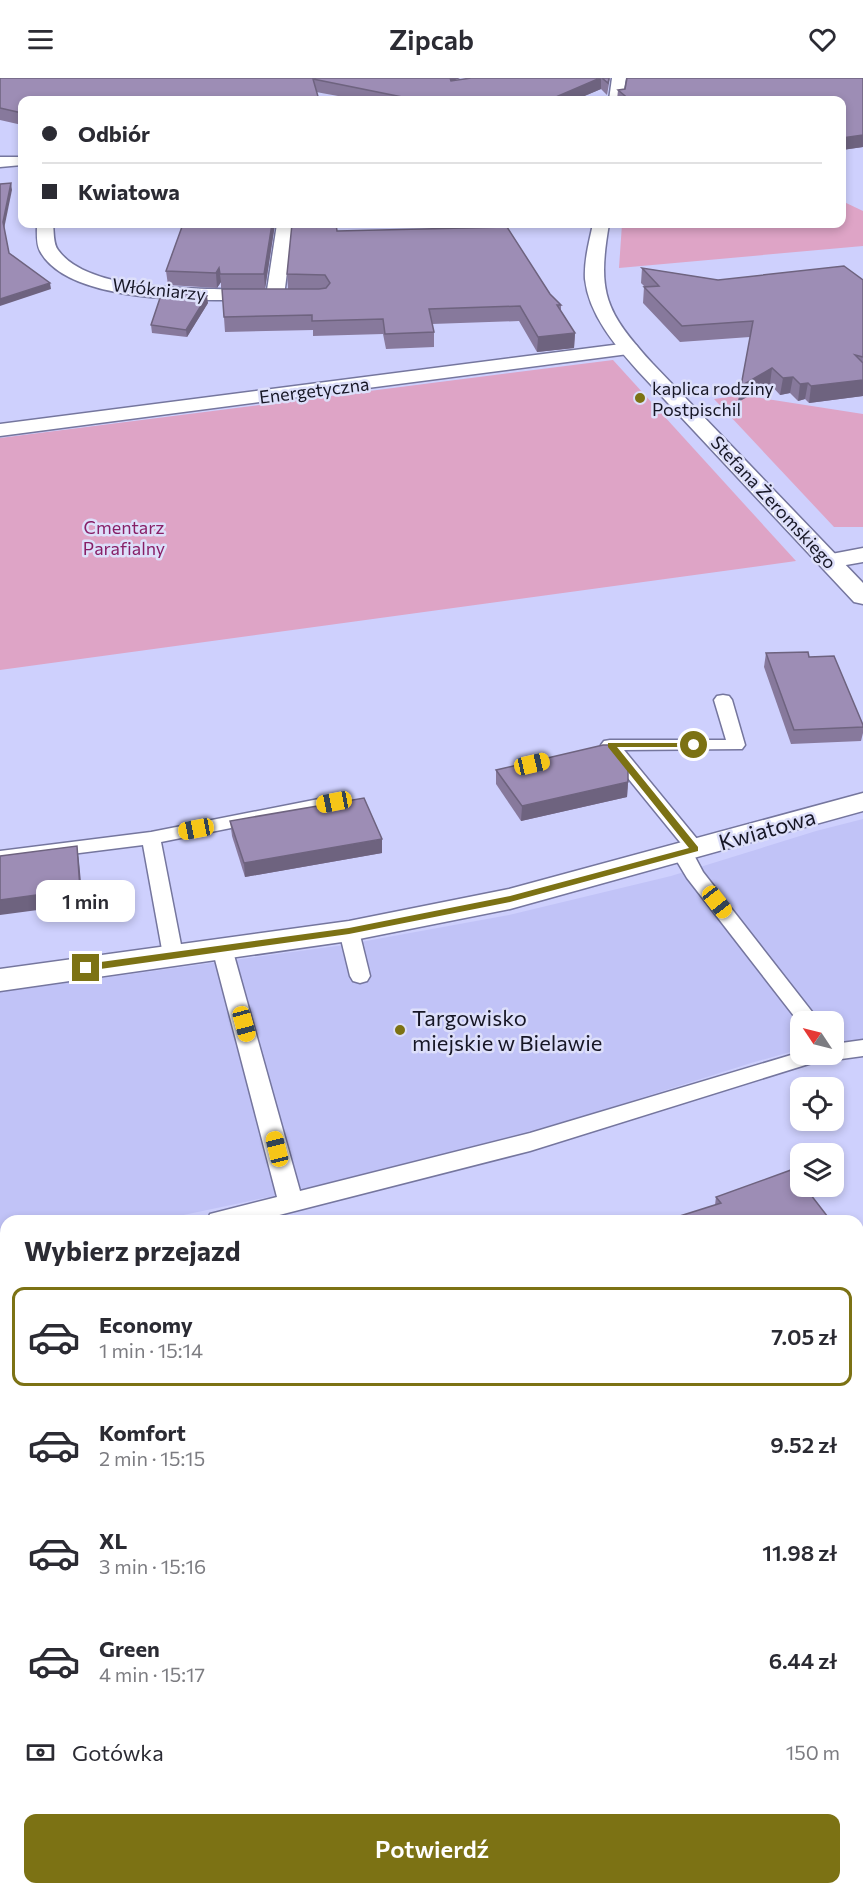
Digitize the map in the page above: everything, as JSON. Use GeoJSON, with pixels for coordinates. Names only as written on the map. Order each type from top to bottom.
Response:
{"type":"FeatureCollection","features":[{"type":"Feature","properties":{"kind":"street"},"geometry":{"type":"LineString","coordinates":[[617,96],[619,78]]}},
{"type":"Feature","properties":{"kind":"street"},"geometry":{"type":"LineString","coordinates":[[0,162],[18,160]]}},
{"type":"Feature","properties":{"kind":"street","name":"Włókniarzy"},"geometry":{"type":"LineString","coordinates":[[44,228],[42,236],[46,250],[58,264],[77,275],[101,282],[133,290],[164,293],[297,296]]}},
{"type":"Feature","properties":{"kind":"street"},"geometry":{"type":"LineString","coordinates":[[275,296],[284,228]]}},
{"type":"Feature","properties":{"kind":"street","name":"Stefana Żeromskiego"},"geometry":{"type":"LineString","coordinates":[[600,228],[594,275],[595,285],[609,320],[629,349],[863,597]]}},
{"type":"Feature","properties":{"kind":"street","name":"Energetyczna"},"geometry":{"type":"LineString","coordinates":[[0,430],[629,349]]}},
{"type":"Feature","properties":{"kind":"street"},"geometry":{"type":"LineString","coordinates":[[828,561],[863,555]]}},
{"type":"Feature","properties":{"kind":"street","name":"Kwiatowa"},"geometry":{"type":"LineString","coordinates":[[0,980],[349,931],[510,899],[863,802]]}},
{"type":"Feature","properties":{"kind":"lane"},"geometry":{"type":"LineString","coordinates":[[589,750],[611,745],[736,745],[723,700]]}},
{"type":"Feature","properties":{"kind":"lane"},"geometry":{"type":"LineString","coordinates":[[611,745],[688,851],[686,856],[694,874],[801,1011]]}},
{"type":"Feature","properties":{"kind":"lane"},"geometry":{"type":"LineString","coordinates":[[0,857],[151,838],[334,802]]}},
{"type":"Feature","properties":{"kind":"lane"},"geometry":{"type":"LineString","coordinates":[[151,838],[173,955]]}},
{"type":"Feature","properties":{"kind":"lane"},"geometry":{"type":"LineString","coordinates":[[349,931],[360,976]]}},
{"type":"Feature","properties":{"kind":"lane"},"geometry":{"type":"LineString","coordinates":[[222,948],[291,1203]]}},
{"type":"Feature","properties":{"kind":"lane"},"geometry":{"type":"LineString","coordinates":[[844,1051],[863,1048]]}},
{"type":"Feature","properties":{"kind":"lane"},"geometry":{"type":"LineString","coordinates":[[243,1215],[530,1142],[790,1063]]}},
{"type":"Feature","properties":{"kind":"shaded area","name":"Targowisko miejskie w Bielawie"},"geometry":{"type":"Polygon","coordinates":[[[863,819],[863,1039],[844,1042],[844,1011],[790,1011],[790,1052],[578,1118],[313,1190],[183,1215],[0,1215],[0,992],[344,945],[509,915],[671,876],[816,831],[863,819]]]}},
{"type":"Feature","properties":{"kind":"green space"},"geometry":{"type":"Polygon","coordinates":[[[846,203],[863,211],[863,246],[619,268],[622,228],[846,228],[846,203]]]}},
{"type":"Feature","properties":{"kind":"green space","name":"Cmentarz Parafialny"},"geometry":{"type":"Polygon","coordinates":[[[613,360],[796,561],[0,670],[0,438],[613,360]]]}},
{"type":"Feature","properties":{"kind":"green space"},"geometry":{"type":"Polygon","coordinates":[[[742,395],[863,414],[863,527],[834,527],[714,399],[742,395]]]}},
{"type":"Feature","properties":{"kind":"building"},"geometry":{"type":"Polygon","coordinates":[[[0,78],[450,78],[451,81],[471,78],[600,78],[558,96],[397,96],[313,79],[318,96],[18,96],[18,112],[0,108],[0,78]]]}},
{"type":"Feature","properties":{"kind":"building"},"geometry":{"type":"Polygon","coordinates":[[[627,78],[863,78],[863,135],[846,137],[846,96],[625,96],[618,90],[625,89],[627,78]]]}},
{"type":"Feature","properties":{"kind":"building"},"geometry":{"type":"Polygon","coordinates":[[[11,183],[3,222],[9,253],[50,283],[0,299],[0,184],[11,183]]]}},
{"type":"Feature","properties":{"kind":"building"},"geometry":{"type":"Polygon","coordinates":[[[182,228],[271,228],[264,274],[220,274],[219,268],[216,273],[166,271],[182,228]]]}},
{"type":"Feature","properties":{"kind":"building"},"geometry":{"type":"Polygon","coordinates":[[[292,228],[337,228],[337,231],[508,228],[550,294],[561,305],[557,305],[575,333],[538,337],[520,306],[429,309],[434,332],[385,334],[383,319],[312,321],[312,315],[224,317],[222,289],[319,289],[326,288],[330,283],[325,275],[287,274],[292,228]]]}},
{"type":"Feature","properties":{"kind":"building"},"geometry":{"type":"Polygon","coordinates":[[[844,266],[863,280],[863,357],[855,355],[863,363],[863,380],[811,386],[808,383],[800,384],[793,377],[783,378],[772,368],[741,386],[753,321],[682,326],[644,287],[659,286],[642,268],[718,280],[844,266]]]}},
{"type":"Feature","properties":{"kind":"building"},"geometry":{"type":"Polygon","coordinates":[[[162,292],[207,296],[186,330],[151,325],[162,292]]]}},
{"type":"Feature","properties":{"kind":"building"},"geometry":{"type":"Polygon","coordinates":[[[808,652],[809,657],[834,656],[863,727],[794,730],[766,653],[808,652]]]}},
{"type":"Feature","properties":{"kind":"building"},"geometry":{"type":"Polygon","coordinates":[[[603,745],[612,745],[628,765],[628,782],[522,806],[496,770],[603,745]]]}},
{"type":"Feature","properties":{"kind":"building"},"geometry":{"type":"Polygon","coordinates":[[[364,798],[382,839],[244,863],[230,821],[364,798]]]}},
{"type":"Feature","properties":{"kind":"building"},"geometry":{"type":"Polygon","coordinates":[[[77,846],[80,889],[0,900],[0,856],[77,846]]]}},
{"type":"Feature","properties":{"kind":"building"},"geometry":{"type":"Polygon","coordinates":[[[790,1170],[790,1197],[812,1197],[826,1215],[683,1215],[721,1203],[716,1197],[790,1170]]]}},
{"type":"Feature","properties":{"kind":"place","name":"kaplica rodziny Postpischil"},"geometry":{"type":"Point","coordinates":[640,398]}},
{"type":"Feature","properties":{"kind":"place","name":"Targowisko miejskie w Bielawie"},"geometry":{"type":"Point","coordinates":[400,1030]}},
{"type":"Feature","properties":{"kind":"route"},"geometry":{"type":"LineString","coordinates":[[86,968],[243,944],[349,931],[510,899],[695,849],[611,745],[694,745]]}}]}
